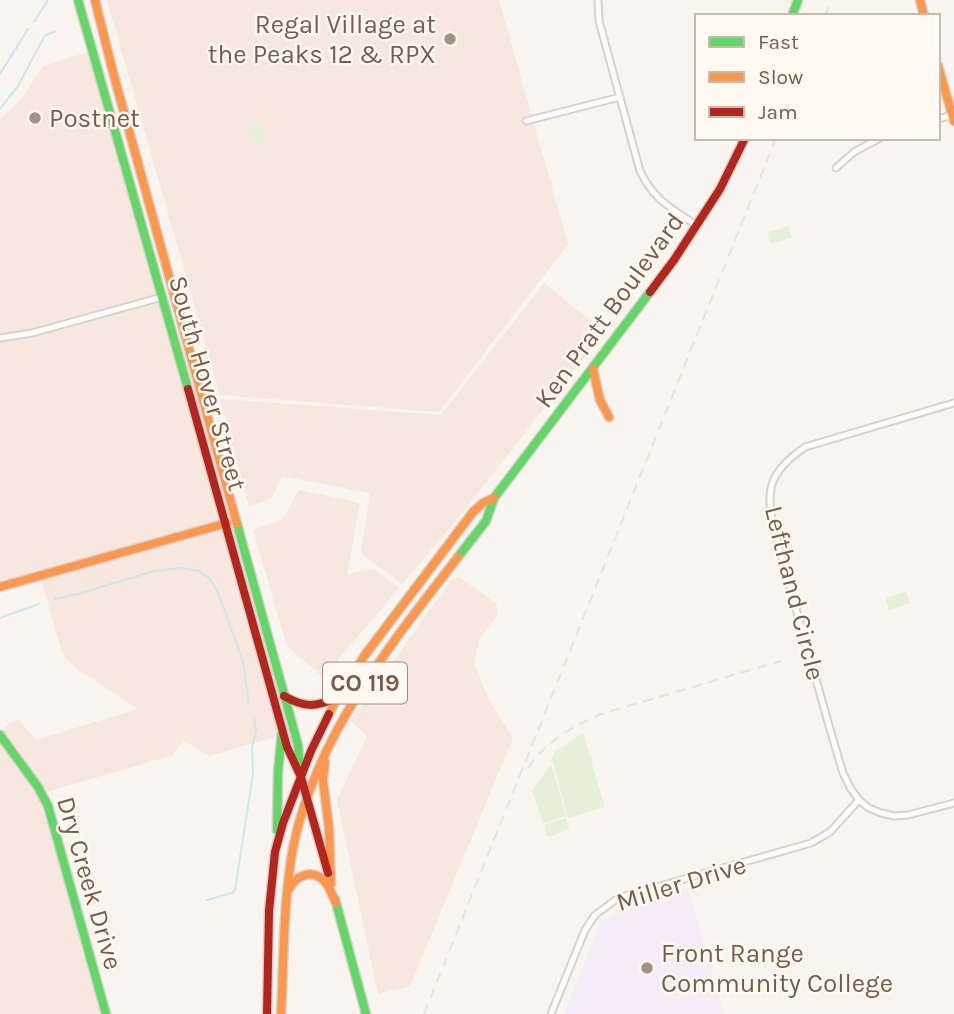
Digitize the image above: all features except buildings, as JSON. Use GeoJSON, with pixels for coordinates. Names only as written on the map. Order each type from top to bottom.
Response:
{"type":"FeatureCollection","features":[{"type":"Feature","properties":{"kind":"main road","name":"South Hover Street"},"geometry":{"type":"LineString","coordinates":[[78,0],[282,731],[301,777],[366,1014]]}},
{"type":"Feature","properties":{"kind":"main road","name":"South Hover Street"},"geometry":{"type":"LineString","coordinates":[[95,0],[298,745],[301,777]]}},
{"type":"Feature","properties":{"kind":"main road"},"geometry":{"type":"LineString","coordinates":[[940,73],[953,118]]}},
{"type":"Feature","properties":{"kind":"main road","name":"Ken Pratt Boulevard"},"geometry":{"type":"LineString","coordinates":[[307,798],[330,743],[375,669],[486,521],[494,498],[698,226],[744,140]]}},
{"type":"Feature","properties":{"kind":"main road"},"geometry":{"type":"LineString","coordinates":[[162,297],[175,293]]}},
{"type":"Feature","properties":{"kind":"main road"},"geometry":{"type":"LineString","coordinates":[[593,369],[600,400],[609,417]]}},
{"type":"Feature","properties":{"kind":"main road","name":"Ken Pratt Boulevard"},"geometry":{"type":"LineString","coordinates":[[301,777],[337,698],[365,655],[473,512],[494,498]]}},
{"type":"Feature","properties":{"kind":"main road"},"geometry":{"type":"LineString","coordinates":[[0,587],[237,521]]}},
{"type":"Feature","properties":{"kind":"main road"},"geometry":{"type":"LineString","coordinates":[[284,696],[306,706],[337,698]]}},
{"type":"Feature","properties":{"kind":"main road"},"geometry":{"type":"LineString","coordinates":[[277,842],[278,773],[282,731]]}},
{"type":"Feature","properties":{"kind":"main road","name":"Dry Creek Drive"},"geometry":{"type":"LineString","coordinates":[[0,735],[38,787],[48,806],[106,1014]]}},
{"type":"Feature","properties":{"kind":"main road"},"geometry":{"type":"LineString","coordinates":[[330,743],[324,763],[323,780],[329,828],[331,884]]}},
{"type":"Feature","properties":{"kind":"main road","name":"CO 119"},"geometry":{"type":"LineString","coordinates":[[267,1014],[272,876],[282,823],[301,777]]}},
{"type":"Feature","properties":{"kind":"main road","name":"CO 119"},"geometry":{"type":"LineString","coordinates":[[281,1014],[288,892],[296,837],[307,798]]}},
{"type":"Feature","properties":{"kind":"main road"},"geometry":{"type":"LineString","coordinates":[[288,892],[295,879],[313,874],[328,885],[336,903]]}},
{"type":"Feature","properties":{"kind":"street"},"geometry":{"type":"LineString","coordinates":[[598,0],[599,21],[646,185],[656,197],[698,226]]}},
{"type":"Feature","properties":{"kind":"street"},"geometry":{"type":"LineString","coordinates":[[526,121],[620,97]]}},
{"type":"Feature","properties":{"kind":"street"},"geometry":{"type":"LineString","coordinates":[[836,169],[854,152],[876,140]]}},
{"type":"Feature","properties":{"kind":"street"},"geometry":{"type":"LineString","coordinates":[[0,338],[19,336],[162,297]]}},
{"type":"Feature","properties":{"kind":"street","name":"Lefthand Circle"},"geometry":{"type":"LineString","coordinates":[[859,800],[843,773],[832,736],[769,511],[771,489],[787,460],[805,447],[954,403]]}},
{"type":"Feature","properties":{"kind":"street"},"geometry":{"type":"LineString","coordinates":[[859,800],[881,813],[894,816],[954,803]]}},
{"type":"Feature","properties":{"kind":"street","name":"Miller Drive"},"geometry":{"type":"LineString","coordinates":[[551,1014],[585,930],[595,915],[606,906],[618,898],[811,843],[830,832],[859,800]]}},
{"type":"Feature","properties":{"kind":"shaded area"},"geometry":{"type":"Polygon","coordinates":[[[107,0],[499,0],[568,244],[439,412],[220,395],[107,0]]]}},
{"type":"Feature","properties":{"kind":"shaded area"},"geometry":{"type":"Polygon","coordinates":[[[92,51],[282,735],[209,756],[183,740],[173,755],[42,793],[106,1014],[0,1014],[0,731],[13,721],[19,720],[36,740],[138,709],[66,659],[40,575],[0,586],[0,119],[20,101],[43,66],[92,51]]]}},
{"type":"Feature","properties":{"kind":"shaded area"},"geometry":{"type":"Polygon","coordinates":[[[544,283],[604,332],[455,522],[402,584],[361,553],[370,493],[282,476],[272,498],[249,506],[220,399],[441,415],[544,283]]]}},
{"type":"Feature","properties":{"kind":"shaded area"},"geometry":{"type":"Polygon","coordinates":[[[299,490],[360,503],[347,574],[374,569],[399,588],[323,677],[287,646],[253,530],[282,520],[299,490]]]}},
{"type":"Feature","properties":{"kind":"shaded area"},"geometry":{"type":"Polygon","coordinates":[[[459,577],[496,603],[498,614],[479,639],[474,664],[489,700],[513,738],[410,986],[378,994],[337,800],[367,736],[350,720],[450,581],[459,577]]]}},
{"type":"Feature","properties":{"kind":"shaded area","name":"Front Range Community College"},"geometry":{"type":"Polygon","coordinates":[[[688,888],[724,1014],[564,1014],[601,921],[618,912],[688,888]]]}},
{"type":"Feature","properties":{"kind":"green space"},"geometry":{"type":"Polygon","coordinates":[[[259,122],[265,142],[255,145],[249,124],[259,122]]]}},
{"type":"Feature","properties":{"kind":"green space"},"geometry":{"type":"Polygon","coordinates":[[[788,226],[792,238],[771,244],[767,233],[788,226]]]}},
{"type":"Feature","properties":{"kind":"green space"},"geometry":{"type":"Polygon","coordinates":[[[906,592],[910,603],[889,610],[886,598],[906,592]]]}},
{"type":"Feature","properties":{"kind":"green space"},"geometry":{"type":"Polygon","coordinates":[[[583,733],[605,807],[568,818],[552,758],[554,752],[583,733]]]}},
{"type":"Feature","properties":{"kind":"green space"},"geometry":{"type":"Polygon","coordinates":[[[551,764],[566,816],[543,823],[532,791],[551,764]]]}},
{"type":"Feature","properties":{"kind":"green space"},"geometry":{"type":"Polygon","coordinates":[[[566,818],[569,830],[547,837],[544,825],[566,818]]]}},
{"type":"Feature","properties":{"kind":"waterway"},"geometry":{"type":"LineString","coordinates":[[34,22],[48,0]]}},
{"type":"Feature","properties":{"kind":"waterway"},"geometry":{"type":"LineString","coordinates":[[0,74],[28,29]]}},
{"type":"Feature","properties":{"kind":"waterway"},"geometry":{"type":"LineString","coordinates":[[0,109],[18,86],[44,37],[55,32]]}},
{"type":"Feature","properties":{"kind":"waterway"},"geometry":{"type":"LineString","coordinates":[[55,599],[154,571],[181,568],[199,571],[209,578],[218,592],[243,662],[249,704]]}},
{"type":"Feature","properties":{"kind":"waterway"},"geometry":{"type":"LineString","coordinates":[[0,618],[39,604]]}},
{"type":"Feature","properties":{"kind":"waterway"},"geometry":{"type":"LineString","coordinates":[[207,900],[235,890],[253,774],[252,748],[256,730],[254,718]]}},
{"type":"Feature","properties":{"kind":"railway"},"geometry":{"type":"LineString","coordinates":[[826,14],[832,0]]}},
{"type":"Feature","properties":{"kind":"railway"},"geometry":{"type":"LineString","coordinates":[[424,1014],[775,140]]}},
{"type":"Feature","properties":{"kind":"railway"},"geometry":{"type":"LineString","coordinates":[[528,768],[543,750],[560,736],[601,714],[781,661]]}},
{"type":"Feature","properties":{"kind":"traffic: fast"},"geometry":{"type":"LineString","coordinates":[[78,0],[188,389]]}},
{"type":"Feature","properties":{"kind":"traffic: fast"},"geometry":{"type":"LineString","coordinates":[[793,14],[798,0]]}},
{"type":"Feature","properties":{"kind":"traffic: fast"},"geometry":{"type":"LineString","coordinates":[[458,557],[486,521],[494,498],[650,292]]}},
{"type":"Feature","properties":{"kind":"traffic: fast"},"geometry":{"type":"LineString","coordinates":[[237,524],[298,745],[300,770]]}},
{"type":"Feature","properties":{"kind":"traffic: fast"},"geometry":{"type":"LineString","coordinates":[[277,830],[282,731]]}},
{"type":"Feature","properties":{"kind":"traffic: fast"},"geometry":{"type":"LineString","coordinates":[[0,735],[38,787],[48,806],[106,1014]]}},
{"type":"Feature","properties":{"kind":"traffic: fast"},"geometry":{"type":"LineString","coordinates":[[335,899],[366,1014]]}},
{"type":"Feature","properties":{"kind":"traffic: slow"},"geometry":{"type":"LineString","coordinates":[[95,0],[237,524]]}},
{"type":"Feature","properties":{"kind":"traffic: slow"},"geometry":{"type":"LineString","coordinates":[[920,0],[924,14]]}},
{"type":"Feature","properties":{"kind":"traffic: slow"},"geometry":{"type":"LineString","coordinates":[[940,73],[954,121]]}},
{"type":"Feature","properties":{"kind":"traffic: slow"},"geometry":{"type":"LineString","coordinates":[[593,369],[600,400],[609,417]]}},
{"type":"Feature","properties":{"kind":"traffic: slow"},"geometry":{"type":"LineString","coordinates":[[329,714],[365,655],[473,512],[494,498]]}},
{"type":"Feature","properties":{"kind":"traffic: slow"},"geometry":{"type":"LineString","coordinates":[[0,587],[227,523]]}},
{"type":"Feature","properties":{"kind":"traffic: slow"},"geometry":{"type":"LineString","coordinates":[[281,1014],[284,928],[294,843],[320,764],[360,691],[407,623],[458,557]]}},
{"type":"Feature","properties":{"kind":"traffic: slow"},"geometry":{"type":"LineString","coordinates":[[325,762],[323,780],[329,828],[331,884]]}},
{"type":"Feature","properties":{"kind":"traffic: slow"},"geometry":{"type":"LineString","coordinates":[[289,889],[296,880],[311,874],[326,883],[336,903]]}},
{"type":"Feature","properties":{"kind":"traffic: jam"},"geometry":{"type":"LineString","coordinates":[[650,292],[720,189],[744,140]]}},
{"type":"Feature","properties":{"kind":"traffic: jam"},"geometry":{"type":"LineString","coordinates":[[188,389],[287,747],[301,777],[328,873]]}},
{"type":"Feature","properties":{"kind":"traffic: jam"},"geometry":{"type":"LineString","coordinates":[[284,696],[310,705],[337,698]]}},
{"type":"Feature","properties":{"kind":"traffic: jam"},"geometry":{"type":"LineString","coordinates":[[267,1014],[269,911],[275,852],[283,823],[311,751],[329,714]]}},
{"type":"Feature","properties":{"kind":"place","name":"Regal Village at the Peaks 12 & RPX"},"geometry":{"type":"Point","coordinates":[450,39]}},
{"type":"Feature","properties":{"kind":"place","name":"Postnet"},"geometry":{"type":"Point","coordinates":[35,118]}},
{"type":"Feature","properties":{"kind":"place","name":"Front Range Community College"},"geometry":{"type":"Point","coordinates":[647,968]}}]}
